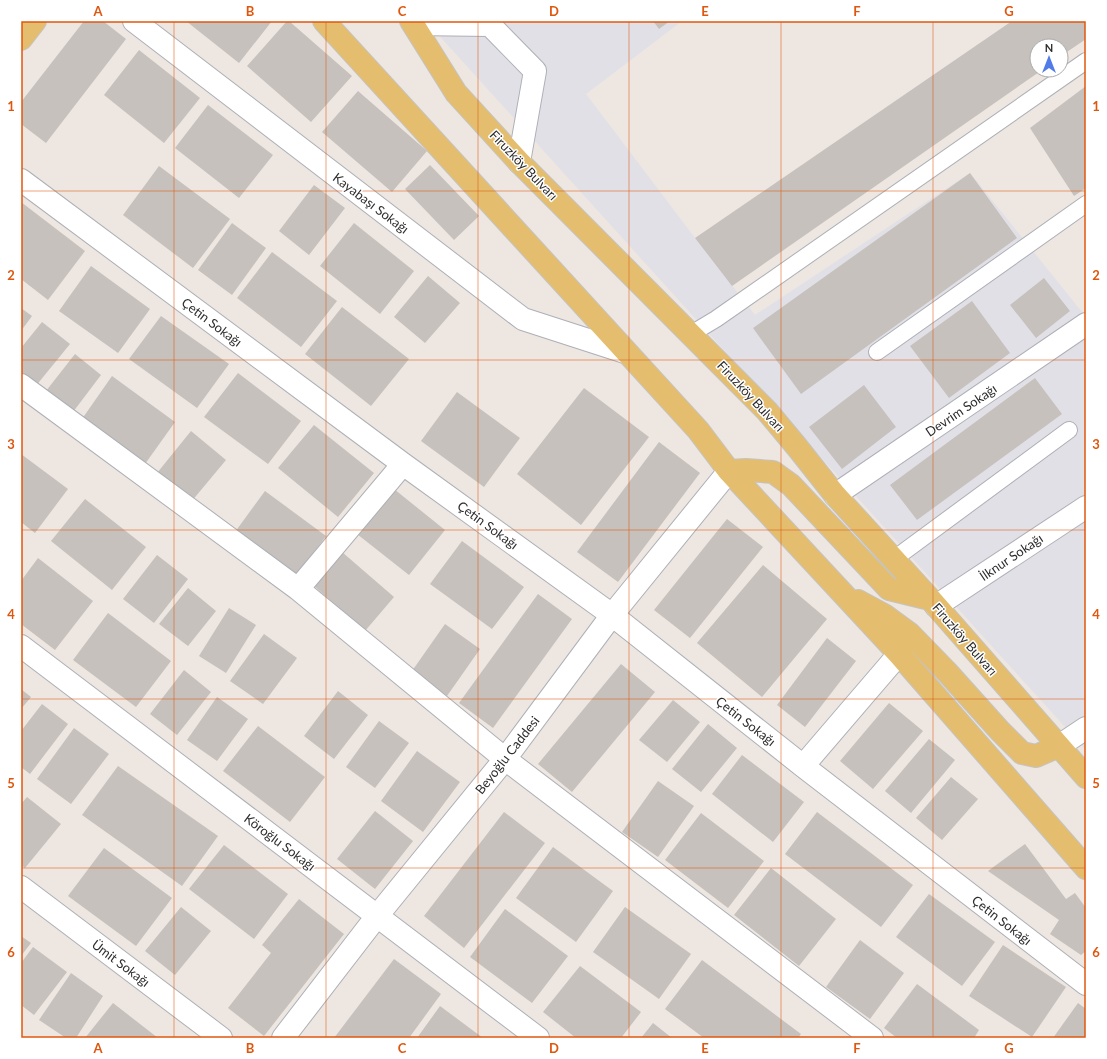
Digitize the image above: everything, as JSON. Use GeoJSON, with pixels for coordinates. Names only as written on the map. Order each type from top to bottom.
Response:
{"type":"FeatureCollection","features":[{"type":"Feature","properties":{"kind":"main road"},"geometry":{"type":"LineString","coordinates":[[21,40],[35,21]]}},
{"type":"Feature","properties":{"kind":"main road"},"geometry":{"type":"LineString","coordinates":[[324,21],[625,352],[698,430],[729,471],[899,654],[1086,868]]}},
{"type":"Feature","properties":{"kind":"main road","name":"Firuzköy Bulvarı"},"geometry":{"type":"LineString","coordinates":[[413,23],[456,93],[519,162],[767,411],[835,495],[933,602],[1086,777]]}},
{"type":"Feature","properties":{"kind":"main road"},"geometry":{"type":"LineString","coordinates":[[729,471],[746,470],[773,472],[791,485],[889,589],[933,602]]}},
{"type":"Feature","properties":{"kind":"main road"},"geometry":{"type":"LineString","coordinates":[[839,590],[884,615],[910,634],[1022,753],[1036,756],[1059,746]]}},
{"type":"Feature","properties":{"kind":"street","name":"Kayabaşı Sokağı"},"geometry":{"type":"LineString","coordinates":[[134,21],[523,319],[625,352]]}},
{"type":"Feature","properties":{"kind":"street"},"geometry":{"type":"LineString","coordinates":[[413,23],[490,25],[535,71],[519,162]]}},
{"type":"Feature","properties":{"kind":"street","name":"Çetin Sokağı"},"geometry":{"type":"LineString","coordinates":[[21,180],[403,464],[612,615],[803,766],[1086,984]]}},
{"type":"Feature","properties":{"kind":"street","name":"Devrim Sokağı"},"geometry":{"type":"LineString","coordinates":[[835,495],[1086,324]]}},
{"type":"Feature","properties":{"kind":"street"},"geometry":{"type":"LineString","coordinates":[[21,385],[298,589],[506,759],[872,1038]]}},
{"type":"Feature","properties":{"kind":"street"},"geometry":{"type":"LineString","coordinates":[[298,589],[403,464]]}},
{"type":"Feature","properties":{"kind":"street","name":"Beyoğlu Caddesi"},"geometry":{"type":"LineString","coordinates":[[284,1038],[377,916],[506,759],[612,615],[729,471]]}},
{"type":"Feature","properties":{"kind":"street","name":"İlknur Sokağı"},"geometry":{"type":"LineString","coordinates":[[933,602],[1086,507]]}},
{"type":"Feature","properties":{"kind":"street","name":"Köroğlu Sokağı"},"geometry":{"type":"LineString","coordinates":[[21,646],[538,1038]]}},
{"type":"Feature","properties":{"kind":"street"},"geometry":{"type":"LineString","coordinates":[[803,766],[899,654]]}},
{"type":"Feature","properties":{"kind":"street"},"geometry":{"type":"LineString","coordinates":[[1059,746],[1086,728]]}},
{"type":"Feature","properties":{"kind":"street","name":"Ümit Sokağı"},"geometry":{"type":"LineString","coordinates":[[21,887],[221,1038]]}},
{"type":"Feature","properties":{"kind":"lane"},"geometry":{"type":"LineString","coordinates":[[691,334],[716,319],[1086,61]]}},
{"type":"Feature","properties":{"kind":"lane"},"geometry":{"type":"LineString","coordinates":[[877,352],[1086,204]]}},
{"type":"Feature","properties":{"kind":"lane"},"geometry":{"type":"LineString","coordinates":[[894,559],[1069,430]]}},
{"type":"Feature","properties":{"kind":"shaded area"},"geometry":{"type":"Polygon","coordinates":[[[426,21],[682,21],[586,94],[755,315],[970,173],[1086,317],[1086,750],[426,21]]]}},
{"type":"Feature","properties":{"kind":"building"},"geometry":{"type":"Polygon","coordinates":[[[84,21],[103,21],[126,39],[46,143],[21,124],[21,102],[84,21]]]}},
{"type":"Feature","properties":{"kind":"building"},"geometry":{"type":"Polygon","coordinates":[[[186,21],[272,21],[239,63],[186,21]]]}},
{"type":"Feature","properties":{"kind":"building"},"geometry":{"type":"Polygon","coordinates":[[[287,21],[289,21],[352,76],[311,122],[247,66],[287,21]]]}},
{"type":"Feature","properties":{"kind":"building"},"geometry":{"type":"Polygon","coordinates":[[[653,21],[670,21],[659,29],[653,21]]]}},
{"type":"Feature","properties":{"kind":"building"},"geometry":{"type":"Polygon","coordinates":[[[1012,21],[1086,21],[1086,39],[1069,51],[1069,38],[1029,38],[1029,78],[1031,78],[732,286],[695,238],[1012,21]]]}},
{"type":"Feature","properties":{"kind":"building"},"geometry":{"type":"Polygon","coordinates":[[[139,50],[200,98],[164,143],[104,95],[139,50]]]}},
{"type":"Feature","properties":{"kind":"building"},"geometry":{"type":"Polygon","coordinates":[[[1086,86],[1086,188],[1074,196],[1030,128],[1086,86]]]}},
{"type":"Feature","properties":{"kind":"building"},"geometry":{"type":"Polygon","coordinates":[[[358,91],[427,151],[392,192],[322,132],[358,91]]]}},
{"type":"Feature","properties":{"kind":"building"},"geometry":{"type":"Polygon","coordinates":[[[208,105],[273,155],[239,198],[175,148],[208,105]]]}},
{"type":"Feature","properties":{"kind":"building"},"geometry":{"type":"Polygon","coordinates":[[[430,165],[479,216],[454,240],[405,189],[430,165]]]}},
{"type":"Feature","properties":{"kind":"building"},"geometry":{"type":"Polygon","coordinates":[[[159,166],[230,219],[193,268],[123,215],[159,166]]]}},
{"type":"Feature","properties":{"kind":"building"},"geometry":{"type":"Polygon","coordinates":[[[970,173],[1017,238],[801,394],[753,328],[970,173]]]}},
{"type":"Feature","properties":{"kind":"building"},"geometry":{"type":"Polygon","coordinates":[[[314,185],[345,208],[309,255],[279,231],[314,185]]]}},
{"type":"Feature","properties":{"kind":"building"},"geometry":{"type":"Polygon","coordinates":[[[21,202],[85,251],[48,300],[21,279],[21,202]]]}},
{"type":"Feature","properties":{"kind":"building"},"geometry":{"type":"Polygon","coordinates":[[[232,223],[266,248],[232,295],[198,270],[232,223]]]}},
{"type":"Feature","properties":{"kind":"building"},"geometry":{"type":"Polygon","coordinates":[[[354,223],[414,271],[380,314],[320,266],[354,223]]]}},
{"type":"Feature","properties":{"kind":"building"},"geometry":{"type":"Polygon","coordinates":[[[272,252],[337,301],[301,347],[237,298],[272,252]]]}},
{"type":"Feature","properties":{"kind":"building"},"geometry":{"type":"Polygon","coordinates":[[[91,266],[150,309],[118,353],[59,311],[91,266]]]}},
{"type":"Feature","properties":{"kind":"building"},"geometry":{"type":"Polygon","coordinates":[[[428,276],[460,303],[425,343],[394,317],[428,276]]]}},
{"type":"Feature","properties":{"kind":"building"},"geometry":{"type":"Polygon","coordinates":[[[1044,278],[1070,311],[1036,338],[1010,305],[1044,278]]]}},
{"type":"Feature","properties":{"kind":"building"},"geometry":{"type":"Polygon","coordinates":[[[972,301],[1010,353],[949,398],[910,346],[972,301]]]}},
{"type":"Feature","properties":{"kind":"building"},"geometry":{"type":"Polygon","coordinates":[[[342,307],[409,359],[371,406],[305,354],[342,307]]]}},
{"type":"Feature","properties":{"kind":"building"},"geometry":{"type":"Polygon","coordinates":[[[21,308],[32,316],[21,331],[21,308]]]}},
{"type":"Feature","properties":{"kind":"building"},"geometry":{"type":"Polygon","coordinates":[[[161,316],[229,364],[197,408],[129,359],[161,316]]]}},
{"type":"Feature","properties":{"kind":"building"},"geometry":{"type":"Polygon","coordinates":[[[42,322],[70,344],[35,387],[21,375],[21,348],[42,322]]]}},
{"type":"Feature","properties":{"kind":"building"},"geometry":{"type":"Polygon","coordinates":[[[75,354],[101,375],[73,412],[46,391],[75,354]]]}},
{"type":"Feature","properties":{"kind":"building"},"geometry":{"type":"Polygon","coordinates":[[[238,373],[301,421],[268,464],[204,417],[238,373]]]}},
{"type":"Feature","properties":{"kind":"building"},"geometry":{"type":"Polygon","coordinates":[[[112,376],[175,422],[145,464],[82,419],[112,376]]]}},
{"type":"Feature","properties":{"kind":"building"},"geometry":{"type":"Polygon","coordinates":[[[1035,378],[1062,414],[917,520],[890,485],[1035,378]]]}},
{"type":"Feature","properties":{"kind":"building"},"geometry":{"type":"Polygon","coordinates":[[[864,385],[896,427],[842,469],[809,427],[864,385]]]}},
{"type":"Feature","properties":{"kind":"building"},"geometry":{"type":"Polygon","coordinates":[[[584,388],[649,437],[581,525],[517,474],[584,388]]]}},
{"type":"Feature","properties":{"kind":"building"},"geometry":{"type":"Polygon","coordinates":[[[457,392],[520,438],[484,487],[421,441],[457,392]]]}},
{"type":"Feature","properties":{"kind":"building"},"geometry":{"type":"Polygon","coordinates":[[[314,425],[374,473],[338,517],[278,468],[314,425]]]}},
{"type":"Feature","properties":{"kind":"building"},"geometry":{"type":"Polygon","coordinates":[[[191,431],[226,460],[191,502],[157,473],[191,431]]]}},
{"type":"Feature","properties":{"kind":"building"},"geometry":{"type":"Polygon","coordinates":[[[659,442],[700,473],[618,582],[577,552],[659,442]]]}},
{"type":"Feature","properties":{"kind":"building"},"geometry":{"type":"Polygon","coordinates":[[[21,454],[68,489],[35,533],[21,522],[21,454]]]}},
{"type":"Feature","properties":{"kind":"building"},"geometry":{"type":"Polygon","coordinates":[[[394,489],[445,530],[409,575],[357,534],[394,489]]]}},
{"type":"Feature","properties":{"kind":"building"},"geometry":{"type":"Polygon","coordinates":[[[265,491],[326,536],[296,577],[235,532],[265,491]]]}},
{"type":"Feature","properties":{"kind":"building"},"geometry":{"type":"Polygon","coordinates":[[[85,499],[146,547],[112,590],[51,541],[85,499]]]}},
{"type":"Feature","properties":{"kind":"building"},"geometry":{"type":"Polygon","coordinates":[[[727,519],[763,547],[690,638],[654,610],[727,519]]]}},
{"type":"Feature","properties":{"kind":"building"},"geometry":{"type":"Polygon","coordinates":[[[462,541],[524,587],[492,629],[430,584],[462,541]]]}},
{"type":"Feature","properties":{"kind":"building"},"geometry":{"type":"Polygon","coordinates":[[[342,552],[394,597],[365,631],[313,585],[342,552]]]}},
{"type":"Feature","properties":{"kind":"building"},"geometry":{"type":"Polygon","coordinates":[[[157,555],[188,579],[154,623],[123,599],[157,555]]]}},
{"type":"Feature","properties":{"kind":"building"},"geometry":{"type":"Polygon","coordinates":[[[38,558],[93,601],[55,650],[21,624],[21,581],[38,558]]]}},
{"type":"Feature","properties":{"kind":"building"},"geometry":{"type":"Polygon","coordinates":[[[763,565],[827,619],[762,697],[697,643],[763,565]]]}},
{"type":"Feature","properties":{"kind":"building"},"geometry":{"type":"Polygon","coordinates":[[[188,588],[216,611],[188,646],[159,624],[188,588]]]}},
{"type":"Feature","properties":{"kind":"building"},"geometry":{"type":"Polygon","coordinates":[[[538,594],[572,619],[493,728],[459,703],[538,594]]]}},
{"type":"Feature","properties":{"kind":"building"},"geometry":{"type":"Polygon","coordinates":[[[229,608],[256,625],[226,673],[199,656],[229,608]]]}},
{"type":"Feature","properties":{"kind":"building"},"geometry":{"type":"Polygon","coordinates":[[[108,613],[171,661],[136,707],[73,660],[108,613]]]}},
{"type":"Feature","properties":{"kind":"building"},"geometry":{"type":"Polygon","coordinates":[[[445,624],[480,649],[447,696],[412,671],[445,624]]]}},
{"type":"Feature","properties":{"kind":"building"},"geometry":{"type":"Polygon","coordinates":[[[264,634],[297,658],[263,704],[230,681],[264,634]]]}},
{"type":"Feature","properties":{"kind":"building"},"geometry":{"type":"Polygon","coordinates":[[[827,638],[856,661],[805,727],[777,705],[827,638]]]}},
{"type":"Feature","properties":{"kind":"building"},"geometry":{"type":"Polygon","coordinates":[[[621,664],[655,692],[572,792],[538,764],[621,664]]]}},
{"type":"Feature","properties":{"kind":"building"},"geometry":{"type":"Polygon","coordinates":[[[184,670],[211,692],[177,735],[150,714],[184,670]]]}},
{"type":"Feature","properties":{"kind":"building"},"geometry":{"type":"Polygon","coordinates":[[[21,689],[31,697],[21,709],[21,689]]]}},
{"type":"Feature","properties":{"kind":"building"},"geometry":{"type":"Polygon","coordinates":[[[338,691],[368,715],[334,759],[304,736],[338,691]]]}},
{"type":"Feature","properties":{"kind":"building"},"geometry":{"type":"Polygon","coordinates":[[[217,697],[248,719],[217,761],[187,740],[217,697]]]}},
{"type":"Feature","properties":{"kind":"building"},"geometry":{"type":"Polygon","coordinates":[[[673,700],[700,722],[667,762],[639,740],[673,700]]]}},
{"type":"Feature","properties":{"kind":"building"},"geometry":{"type":"Polygon","coordinates":[[[889,703],[923,731],[873,789],[840,761],[889,703]]]}},
{"type":"Feature","properties":{"kind":"building"},"geometry":{"type":"Polygon","coordinates":[[[42,704],[68,724],[30,774],[21,767],[21,731],[42,704]]]}},
{"type":"Feature","properties":{"kind":"building"},"geometry":{"type":"Polygon","coordinates":[[[379,721],[409,743],[375,788],[346,767],[379,721]]]}},
{"type":"Feature","properties":{"kind":"building"},"geometry":{"type":"Polygon","coordinates":[[[708,724],[737,748],[701,792],[672,769],[708,724]]]}},
{"type":"Feature","properties":{"kind":"building"},"geometry":{"type":"Polygon","coordinates":[[[258,726],[325,777],[290,822],[223,771],[258,726]]]}},
{"type":"Feature","properties":{"kind":"building"},"geometry":{"type":"Polygon","coordinates":[[[74,728],[109,754],[71,804],[37,779],[74,728]]]}},
{"type":"Feature","properties":{"kind":"building"},"geometry":{"type":"Polygon","coordinates":[[[929,739],[955,760],[911,813],[885,791],[929,739]]]}},
{"type":"Feature","properties":{"kind":"building"},"geometry":{"type":"Polygon","coordinates":[[[417,751],[460,782],[423,832],[381,801],[417,751]]]}},
{"type":"Feature","properties":{"kind":"building"},"geometry":{"type":"Polygon","coordinates":[[[742,755],[804,802],[773,842],[712,794],[742,755]]]}},
{"type":"Feature","properties":{"kind":"building"},"geometry":{"type":"Polygon","coordinates":[[[118,766],[218,836],[182,886],[82,815],[118,766]]]}},
{"type":"Feature","properties":{"kind":"building"},"geometry":{"type":"Polygon","coordinates":[[[951,777],[978,799],[942,840],[916,818],[951,777]]]}},
{"type":"Feature","properties":{"kind":"building"},"geometry":{"type":"Polygon","coordinates":[[[658,781],[694,806],[658,857],[622,832],[658,781]]]}},
{"type":"Feature","properties":{"kind":"building"},"geometry":{"type":"Polygon","coordinates":[[[27,797],[61,824],[25,868],[21,865],[21,804],[27,797]]]}},
{"type":"Feature","properties":{"kind":"building"},"geometry":{"type":"Polygon","coordinates":[[[375,811],[413,841],[375,889],[337,859],[375,811]]]}},
{"type":"Feature","properties":{"kind":"building"},"geometry":{"type":"Polygon","coordinates":[[[504,812],[545,843],[464,948],[424,916],[504,812]]]}},
{"type":"Feature","properties":{"kind":"building"},"geometry":{"type":"Polygon","coordinates":[[[817,812],[913,885],[881,927],[785,854],[817,812]]]}},
{"type":"Feature","properties":{"kind":"building"},"geometry":{"type":"Polygon","coordinates":[[[701,813],[764,861],[728,908],[665,860],[701,813]]]}},
{"type":"Feature","properties":{"kind":"building"},"geometry":{"type":"Polygon","coordinates":[[[1025,844],[1066,899],[1075,893],[1086,908],[1086,951],[1081,955],[1050,934],[1059,920],[988,871],[1025,844]]]}},
{"type":"Feature","properties":{"kind":"building"},"geometry":{"type":"Polygon","coordinates":[[[224,845],[288,894],[254,939],[189,889],[224,845]]]}},
{"type":"Feature","properties":{"kind":"building"},"geometry":{"type":"Polygon","coordinates":[[[553,847],[613,891],[576,942],[516,898],[553,847]]]}},
{"type":"Feature","properties":{"kind":"building"},"geometry":{"type":"Polygon","coordinates":[[[104,848],[172,898],[136,946],[68,896],[104,848]]]}},
{"type":"Feature","properties":{"kind":"building"},"geometry":{"type":"Polygon","coordinates":[[[771,868],[836,919],[799,966],[734,915],[771,868]]]}},
{"type":"Feature","properties":{"kind":"building"},"geometry":{"type":"Polygon","coordinates":[[[929,894],[995,942],[962,986],[896,937],[929,894]]]}},
{"type":"Feature","properties":{"kind":"building"},"geometry":{"type":"Polygon","coordinates":[[[299,899],[344,934],[264,1036],[228,1008],[271,953],[262,945],[299,899]]]}},
{"type":"Feature","properties":{"kind":"building"},"geometry":{"type":"Polygon","coordinates":[[[181,907],[211,931],[175,975],[145,951],[181,907]]]}},
{"type":"Feature","properties":{"kind":"building"},"geometry":{"type":"Polygon","coordinates":[[[625,907],[691,954],[659,999],[593,952],[625,907]]]}},
{"type":"Feature","properties":{"kind":"building"},"geometry":{"type":"Polygon","coordinates":[[[505,909],[568,956],[532,1003],[470,957],[505,909]]]}},
{"type":"Feature","properties":{"kind":"building"},"geometry":{"type":"Polygon","coordinates":[[[21,936],[31,943],[21,956],[21,936]]]}},
{"type":"Feature","properties":{"kind":"building"},"geometry":{"type":"Polygon","coordinates":[[[860,940],[904,973],[870,1019],[826,987],[860,940]]]}},
{"type":"Feature","properties":{"kind":"building"},"geometry":{"type":"Polygon","coordinates":[[[1003,945],[1066,987],[1032,1037],[969,996],[1003,945]]]}},
{"type":"Feature","properties":{"kind":"building"},"geometry":{"type":"Polygon","coordinates":[[[33,947],[67,972],[34,1015],[21,1005],[21,963],[33,947]]]}},
{"type":"Feature","properties":{"kind":"building"},"geometry":{"type":"Polygon","coordinates":[[[394,959],[441,994],[409,1038],[334,1038],[394,959]]]}},
{"type":"Feature","properties":{"kind":"building"},"geometry":{"type":"Polygon","coordinates":[[[702,960],[801,1034],[798,1038],[704,1038],[665,1009],[702,960]]]}},
{"type":"Feature","properties":{"kind":"building"},"geometry":{"type":"Polygon","coordinates":[[[580,966],[641,1012],[621,1038],[576,1038],[543,1012],[580,966]]]}},
{"type":"Feature","properties":{"kind":"building"},"geometry":{"type":"Polygon","coordinates":[[[71,973],[103,996],[76,1038],[66,1038],[39,1020],[71,973]]]}},
{"type":"Feature","properties":{"kind":"building"},"geometry":{"type":"Polygon","coordinates":[[[917,984],[979,1030],[974,1038],[897,1038],[884,1028],[917,984]]]}},
{"type":"Feature","properties":{"kind":"building"},"geometry":{"type":"Polygon","coordinates":[[[113,1003],[158,1038],[85,1038],[113,1003]]]}},
{"type":"Feature","properties":{"kind":"building"},"geometry":{"type":"Polygon","coordinates":[[[1078,1003],[1086,1009],[1086,1038],[1053,1038],[1078,1003]]]}},
{"type":"Feature","properties":{"kind":"building"},"geometry":{"type":"Polygon","coordinates":[[[440,1006],[483,1038],[417,1038],[440,1006]]]}},
{"type":"Feature","properties":{"kind":"building"},"geometry":{"type":"Polygon","coordinates":[[[653,1023],[672,1038],[641,1038],[653,1023]]]}}]}
